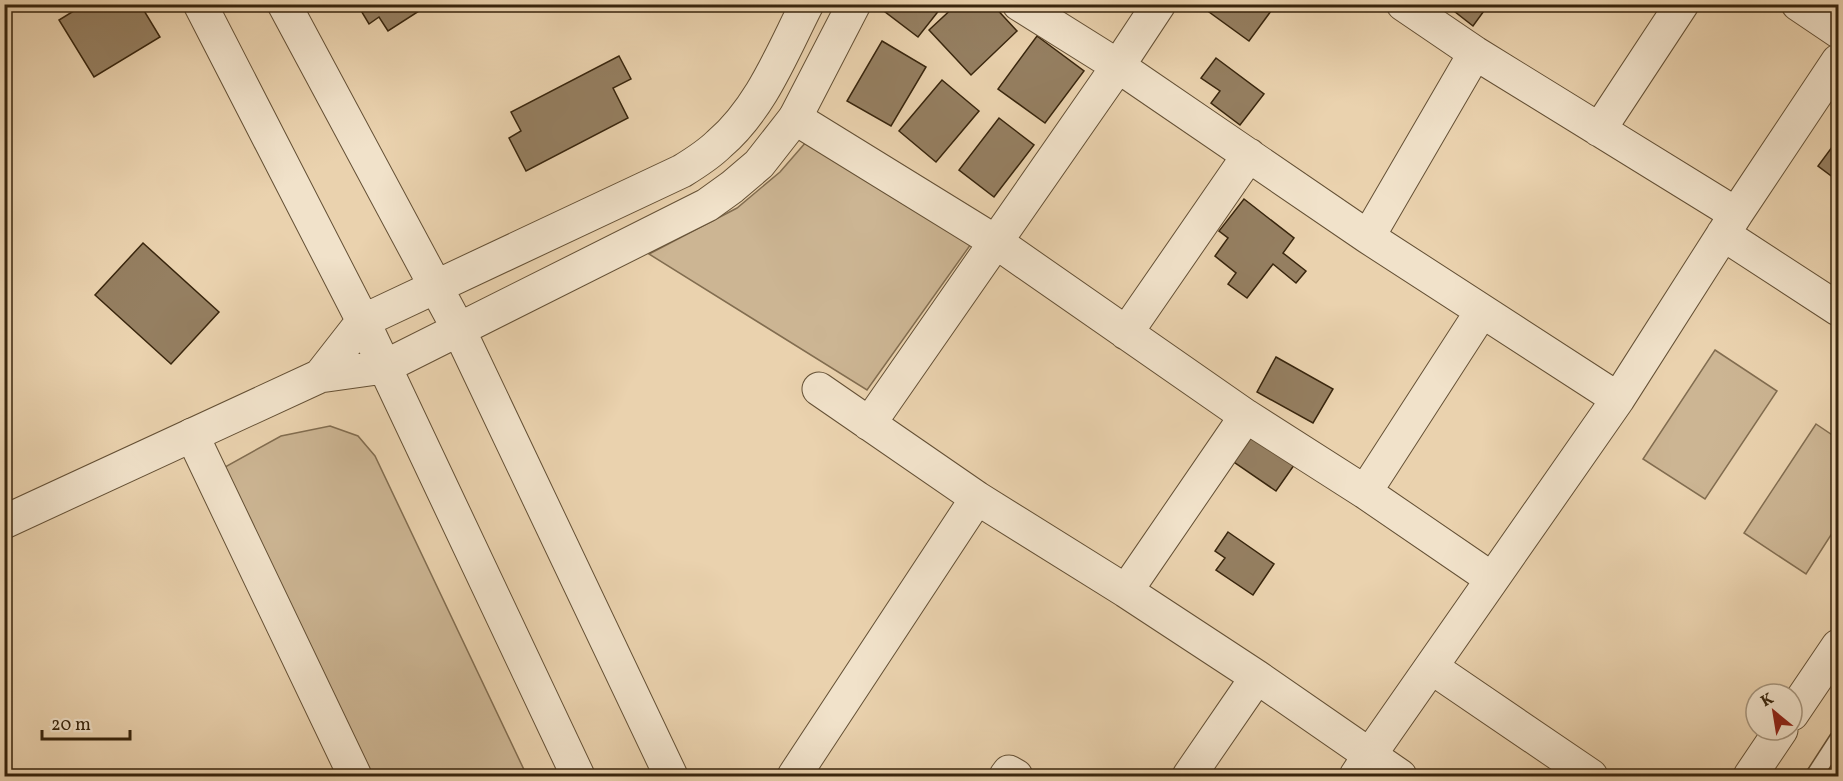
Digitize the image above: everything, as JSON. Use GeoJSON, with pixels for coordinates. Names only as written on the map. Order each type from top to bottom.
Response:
{"type":"FeatureCollection","features":[{"type":"Feature","properties":{"kind":"street"},"geometry":{"type":"LineString","coordinates":[[200,4],[363,321],[578,777]]}},
{"type":"Feature","properties":{"kind":"street"},"geometry":{"type":"LineString","coordinates":[[284,4],[459,330],[670,777]]}},
{"type":"Feature","properties":{"kind":"street"},"geometry":{"type":"LineString","coordinates":[[320,376],[363,321],[682,171],[702,158],[720,144],[753,106],[768,82],[807,4]]}},
{"type":"Feature","properties":{"kind":"street"},"geometry":{"type":"LineString","coordinates":[[4,522],[320,376],[384,366],[707,205],[759,164],[795,118],[854,4]]}},
{"type":"Feature","properties":{"kind":"street"},"geometry":{"type":"LineString","coordinates":[[1019,4],[1118,66],[1368,237],[1618,399]]}},
{"type":"Feature","properties":{"kind":"street"},"geometry":{"type":"LineString","coordinates":[[869,424],[1159,4]]}},
{"type":"Feature","properties":{"kind":"street"},"geometry":{"type":"LineString","coordinates":[[1403,4],[1475,53],[1599,130],[1730,224],[1839,309]]}},
{"type":"Feature","properties":{"kind":"street"},"geometry":{"type":"LineString","coordinates":[[1599,130],[1682,4]]}},
{"type":"Feature","properties":{"kind":"street"},"geometry":{"type":"LineString","coordinates":[[1798,4],[1839,31]]}},
{"type":"Feature","properties":{"kind":"street"},"geometry":{"type":"LineString","coordinates":[[1368,237],[1475,53]]}},
{"type":"Feature","properties":{"kind":"street"},"geometry":{"type":"LineString","coordinates":[[1363,766],[1618,399],[1730,224],[1839,61]]}},
{"type":"Feature","properties":{"kind":"street"},"geometry":{"type":"LineString","coordinates":[[795,118],[996,242],[1246,416],[1365,492],[1492,579]]}},
{"type":"Feature","properties":{"kind":"street"},"geometry":{"type":"LineString","coordinates":[[1126,333],[1249,155]]}},
{"type":"Feature","properties":{"kind":"street"},"geometry":{"type":"LineString","coordinates":[[1365,492],[1482,311]]}},
{"type":"Feature","properties":{"kind":"street"},"geometry":{"type":"LineString","coordinates":[[819,389],[977,498],[1126,591],[1257,677],[1363,766],[1400,777]]}},
{"type":"Feature","properties":{"kind":"street"},"geometry":{"type":"LineString","coordinates":[[1126,591],[1246,416]]}},
{"type":"Feature","properties":{"kind":"street"},"geometry":{"type":"LineString","coordinates":[[192,435],[355,777]]}},
{"type":"Feature","properties":{"kind":"street"},"geometry":{"type":"LineString","coordinates":[[794,777],[977,498]]}},
{"type":"Feature","properties":{"kind":"street"},"geometry":{"type":"LineString","coordinates":[[1804,698],[1837,653]]}},
{"type":"Feature","properties":{"kind":"street"},"geometry":{"type":"LineString","coordinates":[[1431,667],[1590,776]]}},
{"type":"Feature","properties":{"kind":"street"},"geometry":{"type":"LineString","coordinates":[[1189,777],[1257,677]]}},
{"type":"Feature","properties":{"kind":"street"},"geometry":{"type":"LineString","coordinates":[[1749,777],[1773,742]]}},
{"type":"Feature","properties":{"kind":"street"},"geometry":{"type":"LineString","coordinates":[[1006,777],[1009,772],[1016,777]]}},
{"type":"Feature","properties":{"kind":"lane"},"geometry":{"type":"LineString","coordinates":[[1814,777],[1839,739]]}},
{"type":"Feature","properties":{"kind":"shaded area"},"geometry":{"type":"Polygon","coordinates":[[[813,134],[971,244],[867,390],[649,254],[737,208],[780,172],[813,134]]]}},
{"type":"Feature","properties":{"kind":"shaded area"},"geometry":{"type":"Polygon","coordinates":[[[1715,350],[1777,391],[1705,499],[1643,459],[1715,350]]]}},
{"type":"Feature","properties":{"kind":"shaded area"},"geometry":{"type":"Polygon","coordinates":[[[1816,424],[1838,439],[1838,524],[1806,574],[1744,533],[1816,424]]]}},
{"type":"Feature","properties":{"kind":"shaded area"},"geometry":{"type":"Polygon","coordinates":[[[330,426],[358,436],[375,456],[527,776],[373,776],[225,467],[281,436],[330,426]]]}},
{"type":"Feature","properties":{"kind":"building"},"geometry":{"type":"Polygon","coordinates":[[[85,4],[140,4],[160,37],[94,77],[59,20],[85,4]]]}},
{"type":"Feature","properties":{"kind":"building"},"geometry":{"type":"Polygon","coordinates":[[[357,4],[430,4],[388,31],[379,17],[369,24],[357,4]]]}},
{"type":"Feature","properties":{"kind":"building"},"geometry":{"type":"Polygon","coordinates":[[[883,4],[944,4],[918,37],[880,8],[883,4]]]}},
{"type":"Feature","properties":{"kind":"building"},"geometry":{"type":"Polygon","coordinates":[[[957,4],[992,4],[1017,31],[971,75],[929,30],[957,4]]]}},
{"type":"Feature","properties":{"kind":"building"},"geometry":{"type":"Polygon","coordinates":[[[1198,4],[1262,4],[1271,11],[1249,41],[1198,4]]]}},
{"type":"Feature","properties":{"kind":"building"},"geometry":{"type":"Polygon","coordinates":[[[1445,4],[1489,4],[1473,26],[1445,4]]]}},
{"type":"Feature","properties":{"kind":"building"},"geometry":{"type":"Polygon","coordinates":[[[1037,36],[1084,71],[1045,123],[998,89],[1037,36]]]}},
{"type":"Feature","properties":{"kind":"building"},"geometry":{"type":"Polygon","coordinates":[[[882,41],[926,67],[891,126],[847,101],[882,41]]]}},
{"type":"Feature","properties":{"kind":"building"},"geometry":{"type":"Polygon","coordinates":[[[619,56],[631,79],[613,88],[628,118],[526,171],[509,138],[521,131],[511,112],[619,56]]]}},
{"type":"Feature","properties":{"kind":"building"},"geometry":{"type":"Polygon","coordinates":[[[1216,58],[1264,94],[1240,125],[1211,103],[1220,91],[1201,78],[1216,58]]]}},
{"type":"Feature","properties":{"kind":"building"},"geometry":{"type":"Polygon","coordinates":[[[942,80],[979,111],[936,162],[899,131],[942,80]]]}},
{"type":"Feature","properties":{"kind":"building"},"geometry":{"type":"Polygon","coordinates":[[[999,118],[1034,145],[994,197],[959,170],[999,118]]]}},
{"type":"Feature","properties":{"kind":"building"},"geometry":{"type":"Polygon","coordinates":[[[1838,139],[1838,181],[1818,166],[1838,139]]]}},
{"type":"Feature","properties":{"kind":"building"},"geometry":{"type":"Polygon","coordinates":[[[1244,199],[1294,238],[1283,253],[1306,271],[1296,283],[1273,264],[1247,298],[1228,284],[1236,273],[1215,256],[1228,238],[1219,231],[1244,199]]]}},
{"type":"Feature","properties":{"kind":"building"},"geometry":{"type":"Polygon","coordinates":[[[143,243],[219,312],[171,364],[95,295],[143,243]]]}},
{"type":"Feature","properties":{"kind":"building"},"geometry":{"type":"Polygon","coordinates":[[[1276,357],[1333,389],[1313,423],[1257,392],[1276,357]]]}},
{"type":"Feature","properties":{"kind":"building"},"geometry":{"type":"Polygon","coordinates":[[[1248,428],[1297,461],[1276,491],[1228,458],[1248,428]]]}},
{"type":"Feature","properties":{"kind":"building"},"geometry":{"type":"Polygon","coordinates":[[[1228,532],[1274,564],[1253,595],[1216,570],[1225,558],[1215,551],[1228,532]]]}}]}
